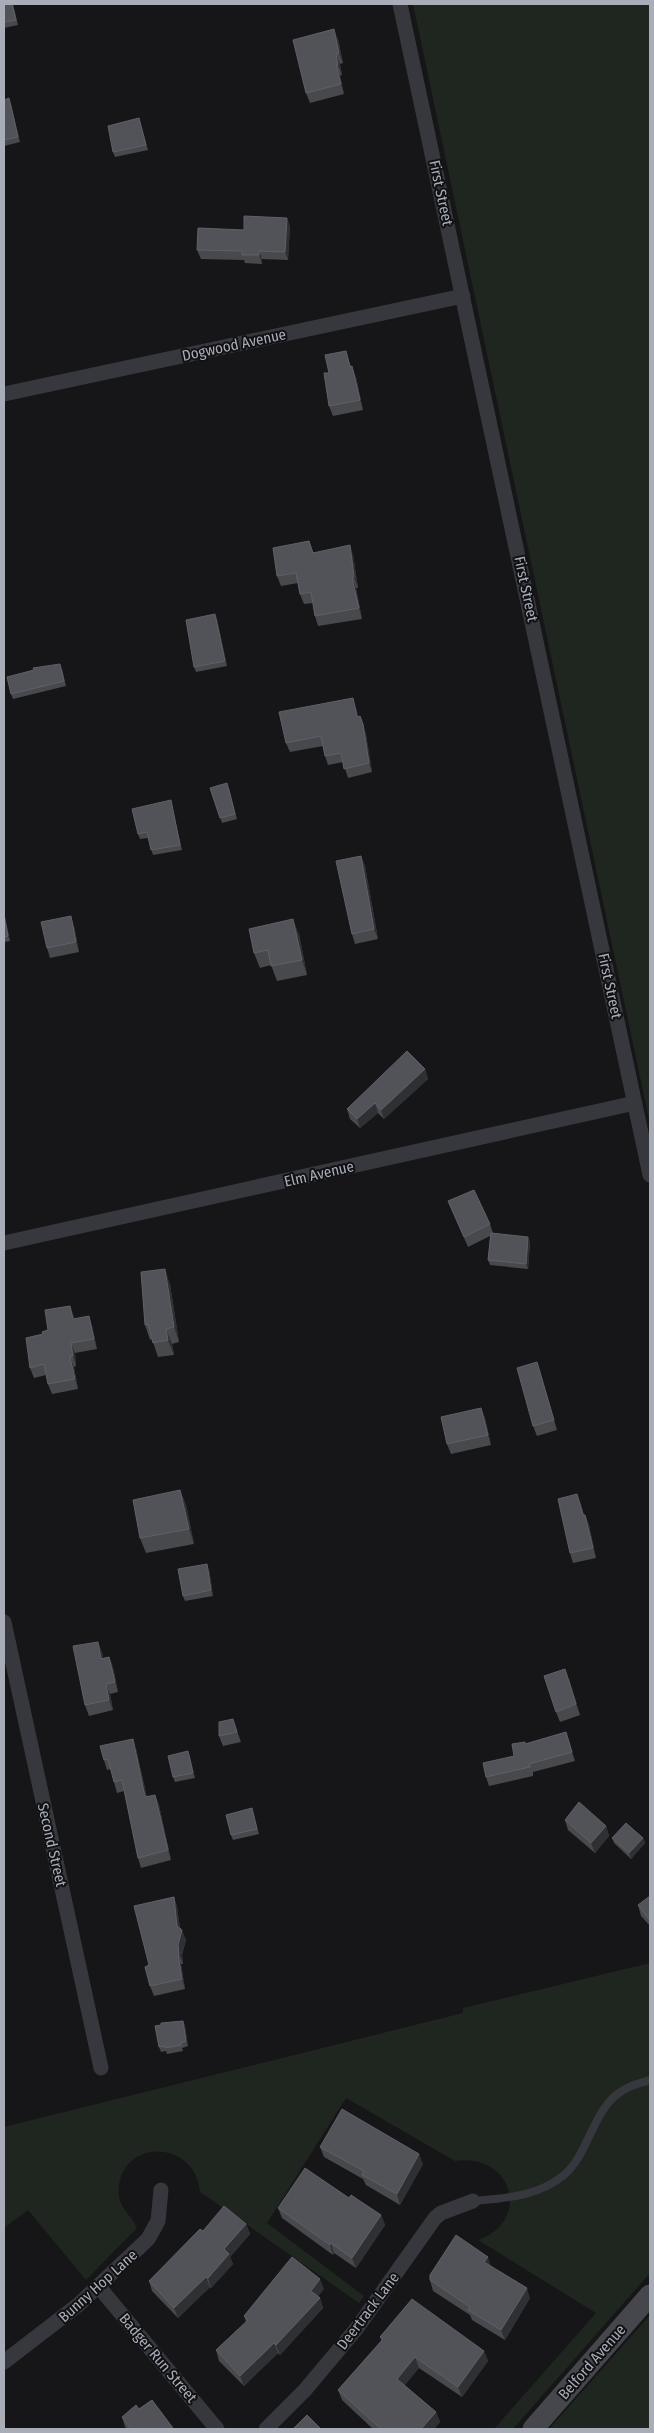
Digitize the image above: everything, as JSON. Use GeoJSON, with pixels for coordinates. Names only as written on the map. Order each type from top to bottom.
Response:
{"type":"FeatureCollection","features":[{"type":"Feature","properties":{"kind":"main road","name":"Belford Avenue"},"geometry":{"type":"LineString","coordinates":[[533,2429],[650,2295]]}},
{"type":"Feature","properties":{"kind":"street","name":"First Street"},"geometry":{"type":"LineString","coordinates":[[400,4],[650,1175]]}},
{"type":"Feature","properties":{"kind":"street","name":"Dogwood Avenue"},"geometry":{"type":"LineString","coordinates":[[4,394],[463,296]]}},
{"type":"Feature","properties":{"kind":"street","name":"Elm Avenue"},"geometry":{"type":"LineString","coordinates":[[4,1243],[634,1103]]}},
{"type":"Feature","properties":{"kind":"street","name":"Second Street"},"geometry":{"type":"LineString","coordinates":[[4,1622],[102,2068]]}},
{"type":"Feature","properties":{"kind":"street","name":"Bunny Hop Lane"},"geometry":{"type":"LineString","coordinates":[[4,2362],[50,2329],[99,2287],[153,2232],[158,2221],[161,2190]]}},
{"type":"Feature","properties":{"kind":"street","name":"Deertrack Lane"},"geometry":{"type":"LineString","coordinates":[[266,2429],[311,2383],[357,2328],[435,2218],[441,2213],[473,2201]]}},
{"type":"Feature","properties":{"kind":"street","name":"Badger Run Street"},"geometry":{"type":"LineString","coordinates":[[99,2287],[217,2429]]}},
{"type":"Feature","properties":{"kind":"lane"},"geometry":{"type":"LineString","coordinates":[[473,2201],[519,2196],[555,2182],[564,2175],[580,2156],[602,2113],[614,2097],[626,2088],[650,2080]]}},
{"type":"Feature","properties":{"kind":"shaded area"},"geometry":{"type":"Polygon","coordinates":[[[413,4],[650,4],[650,1124],[413,4]]]}},
{"type":"Feature","properties":{"kind":"shaded area"},"geometry":{"type":"Polygon","coordinates":[[[650,1963],[650,2273],[513,2429],[494,2429],[596,2313],[478,2240],[495,2231],[505,2218],[510,2204],[508,2190],[502,2177],[491,2167],[475,2161],[455,2161],[346,2098],[267,2223],[364,2296],[359,2303],[200,2192],[196,2175],[187,2163],[175,2155],[161,2152],[147,2153],[134,2159],[125,2169],[119,2185],[120,2201],[136,2229],[86,2280],[28,2210],[4,2228],[4,2127],[463,2013],[463,2008],[650,1963]]]}},
{"type":"Feature","properties":{"kind":"shaded area"},"geometry":{"type":"Polygon","coordinates":[[[650,2315],[650,2429],[549,2429],[650,2315]]]}},
{"type":"Feature","properties":{"kind":"building"},"geometry":{"type":"Polygon","coordinates":[[[4,4],[12,4],[16,20],[4,22],[4,4]]]}},
{"type":"Feature","properties":{"kind":"building"},"geometry":{"type":"Polygon","coordinates":[[[334,29],[339,53],[336,54],[338,65],[336,65],[341,84],[306,93],[293,40],[334,29]]]}},
{"type":"Feature","properties":{"kind":"building"},"geometry":{"type":"Polygon","coordinates":[[[9,98],[18,137],[4,140],[4,100],[9,98]]]}},
{"type":"Feature","properties":{"kind":"building"},"geometry":{"type":"Polygon","coordinates":[[[139,118],[146,145],[113,152],[108,126],[139,118]]]}},
{"type":"Feature","properties":{"kind":"building"},"geometry":{"type":"Polygon","coordinates":[[[244,216],[287,218],[285,252],[259,251],[259,255],[242,255],[242,251],[197,250],[198,228],[244,230],[244,216]]]}},
{"type":"Feature","properties":{"kind":"building"},"geometry":{"type":"Polygon","coordinates":[[[346,351],[350,367],[352,366],[360,400],[329,406],[324,373],[329,373],[325,355],[346,351]]]}},
{"type":"Feature","properties":{"kind":"building"},"geometry":{"type":"Polygon","coordinates":[[[309,541],[313,553],[350,545],[354,577],[352,578],[359,608],[315,616],[311,592],[300,594],[296,573],[277,576],[273,548],[309,541]]]}},
{"type":"Feature","properties":{"kind":"building"},"geometry":{"type":"Polygon","coordinates":[[[215,614],[225,661],[194,667],[186,620],[215,614]]]}},
{"type":"Feature","properties":{"kind":"building"},"geometry":{"type":"Polygon","coordinates":[[[60,664],[64,681],[11,694],[7,677],[34,670],[33,668],[60,664]]]}},
{"type":"Feature","properties":{"kind":"building"},"geometry":{"type":"Polygon","coordinates":[[[353,698],[357,717],[360,716],[363,724],[369,763],[344,769],[341,753],[325,756],[321,736],[286,743],[279,712],[353,698]]]}},
{"type":"Feature","properties":{"kind":"building"},"geometry":{"type":"Polygon","coordinates":[[[227,783],[235,814],[220,818],[210,788],[227,783]]]}},
{"type":"Feature","properties":{"kind":"building"},"geometry":{"type":"Polygon","coordinates":[[[171,800],[180,845],[151,850],[147,832],[138,834],[132,809],[171,800]]]}},
{"type":"Feature","properties":{"kind":"building"},"geometry":{"type":"Polygon","coordinates":[[[361,856],[374,929],[352,934],[336,861],[361,856]]]}},
{"type":"Feature","properties":{"kind":"building"},"geometry":{"type":"Polygon","coordinates":[[[4,915],[8,936],[4,937],[4,915]]]}},
{"type":"Feature","properties":{"kind":"building"},"geometry":{"type":"Polygon","coordinates":[[[71,916],[76,942],[47,948],[41,922],[71,916]]]}},
{"type":"Feature","properties":{"kind":"building"},"geometry":{"type":"Polygon","coordinates":[[[293,919],[302,960],[271,966],[268,950],[254,953],[249,929],[293,919]]]}},
{"type":"Feature","properties":{"kind":"building"},"geometry":{"type":"Polygon","coordinates":[[[407,1051],[425,1069],[381,1110],[375,1103],[357,1119],[347,1109],[407,1051]]]}},
{"type":"Feature","properties":{"kind":"building"},"geometry":{"type":"Polygon","coordinates":[[[474,1190],[490,1224],[464,1237],[448,1201],[474,1190]]]}},
{"type":"Feature","properties":{"kind":"building"},"geometry":{"type":"Polygon","coordinates":[[[491,1233],[528,1237],[526,1264],[488,1260],[491,1233]]]}},
{"type":"Feature","properties":{"kind":"building"},"geometry":{"type":"Polygon","coordinates":[[[165,1269],[174,1327],[166,1329],[168,1340],[153,1343],[148,1324],[145,1325],[141,1272],[165,1269]]]}},
{"type":"Feature","properties":{"kind":"building"},"geometry":{"type":"Polygon","coordinates":[[[70,1306],[73,1319],[89,1316],[94,1339],[71,1343],[73,1356],[70,1357],[75,1379],[48,1384],[44,1364],[30,1368],[26,1338],[43,1334],[42,1332],[48,1330],[45,1310],[70,1306]]]}},
{"type":"Feature","properties":{"kind":"building"},"geometry":{"type":"Polygon","coordinates":[[[537,1362],[554,1420],[533,1426],[517,1368],[537,1362]]]}},
{"type":"Feature","properties":{"kind":"building"},"geometry":{"type":"Polygon","coordinates":[[[481,1408],[488,1435],[447,1444],[441,1417],[481,1408]]]}},
{"type":"Feature","properties":{"kind":"building"},"geometry":{"type":"Polygon","coordinates":[[[180,1490],[189,1529],[140,1538],[133,1500],[180,1490]]]}},
{"type":"Feature","properties":{"kind":"building"},"geometry":{"type":"Polygon","coordinates":[[[577,1494],[583,1515],[585,1515],[593,1548],[570,1553],[558,1499],[577,1494]]]}},
{"type":"Feature","properties":{"kind":"building"},"geometry":{"type":"Polygon","coordinates":[[[207,1564],[211,1590],[183,1596],[178,1569],[207,1564]]]}},
{"type":"Feature","properties":{"kind":"building"},"geometry":{"type":"Polygon","coordinates":[[[98,1642],[101,1659],[109,1657],[115,1682],[106,1684],[109,1700],[85,1705],[73,1646],[98,1642]]]}},
{"type":"Feature","properties":{"kind":"building"},"geometry":{"type":"Polygon","coordinates":[[[565,1669],[576,1704],[556,1712],[544,1676],[565,1669]]]}},
{"type":"Feature","properties":{"kind":"building"},"geometry":{"type":"Polygon","coordinates":[[[233,1719],[237,1732],[219,1736],[219,1722],[233,1719]]]}},
{"type":"Feature","properties":{"kind":"building"},"geometry":{"type":"Polygon","coordinates":[[[566,1732],[572,1752],[529,1764],[530,1767],[486,1777],[483,1763],[514,1756],[512,1744],[525,1742],[525,1744],[566,1732]]]}},
{"type":"Feature","properties":{"kind":"building"},"geometry":{"type":"Polygon","coordinates":[[[133,1739],[145,1797],[155,1795],[168,1850],[138,1858],[122,1780],[114,1782],[108,1759],[104,1760],[100,1746],[133,1739]]]}},
{"type":"Feature","properties":{"kind":"building"},"geometry":{"type":"Polygon","coordinates":[[[188,1751],[193,1773],[173,1777],[168,1756],[188,1751]]]}},
{"type":"Feature","properties":{"kind":"building"},"geometry":{"type":"Polygon","coordinates":[[[579,1802],[606,1826],[591,1843],[565,1820],[579,1802]]]}},
{"type":"Feature","properties":{"kind":"building"},"geometry":{"type":"Polygon","coordinates":[[[252,1808],[257,1829],[231,1835],[226,1815],[252,1808]]]}},
{"type":"Feature","properties":{"kind":"building"},"geometry":{"type":"Polygon","coordinates":[[[626,1823],[643,1838],[629,1853],[612,1838],[626,1823]]]}},
{"type":"Feature","properties":{"kind":"building"},"geometry":{"type":"Polygon","coordinates":[[[650,1896],[650,1921],[638,1905],[650,1896]]]}},
{"type":"Feature","properties":{"kind":"building"},"geometry":{"type":"Polygon","coordinates":[[[174,1897],[177,1926],[182,1930],[178,1954],[182,1979],[150,1986],[145,1967],[149,1965],[134,1906],[174,1897]]]}},
{"type":"Feature","properties":{"kind":"building"},"geometry":{"type":"Polygon","coordinates":[[[183,2021],[186,2041],[180,2043],[181,2045],[165,2048],[165,2046],[159,2047],[155,2026],[161,2025],[161,2023],[183,2021]]]}},
{"type":"Feature","properties":{"kind":"building"},"geometry":{"type":"Polygon","coordinates":[[[342,2109],[419,2154],[397,2194],[362,2175],[364,2171],[320,2147],[342,2109]]]}},
{"type":"Feature","properties":{"kind":"building"},"geometry":{"type":"Polygon","coordinates":[[[305,2168],[349,2198],[351,2195],[381,2215],[352,2258],[331,2243],[330,2245],[278,2208],[305,2168]]]}},
{"type":"Feature","properties":{"kind":"building"},"geometry":{"type":"Polygon","coordinates":[[[224,2206],[246,2224],[224,2249],[229,2254],[208,2278],[206,2277],[174,2308],[149,2281],[200,2229],[203,2231],[224,2206]]]}},
{"type":"Feature","properties":{"kind":"building"},"geometry":{"type":"Polygon","coordinates":[[[456,2235],[488,2257],[484,2262],[527,2288],[501,2330],[468,2310],[470,2307],[430,2280],[430,2275],[456,2235]]]}},
{"type":"Feature","properties":{"kind":"building"},"geometry":{"type":"Polygon","coordinates":[[[292,2257],[320,2279],[311,2291],[320,2298],[276,2345],[274,2343],[240,2376],[216,2350],[248,2320],[244,2316],[292,2257]]]}},
{"type":"Feature","properties":{"kind":"building"},"geometry":{"type":"Polygon","coordinates":[[[412,2299],[484,2351],[458,2387],[415,2357],[397,2379],[436,2412],[421,2429],[381,2429],[338,2390],[383,2339],[380,2337],[412,2299]]]}},
{"type":"Feature","properties":{"kind":"building"},"geometry":{"type":"Polygon","coordinates":[[[152,2400],[173,2428],[131,2429],[122,2417],[136,2405],[139,2409],[152,2400]]]}},
{"type":"Feature","properties":{"kind":"building"},"geometry":{"type":"Polygon","coordinates":[[[307,2415],[321,2429],[293,2429],[307,2415]]]}}]}
